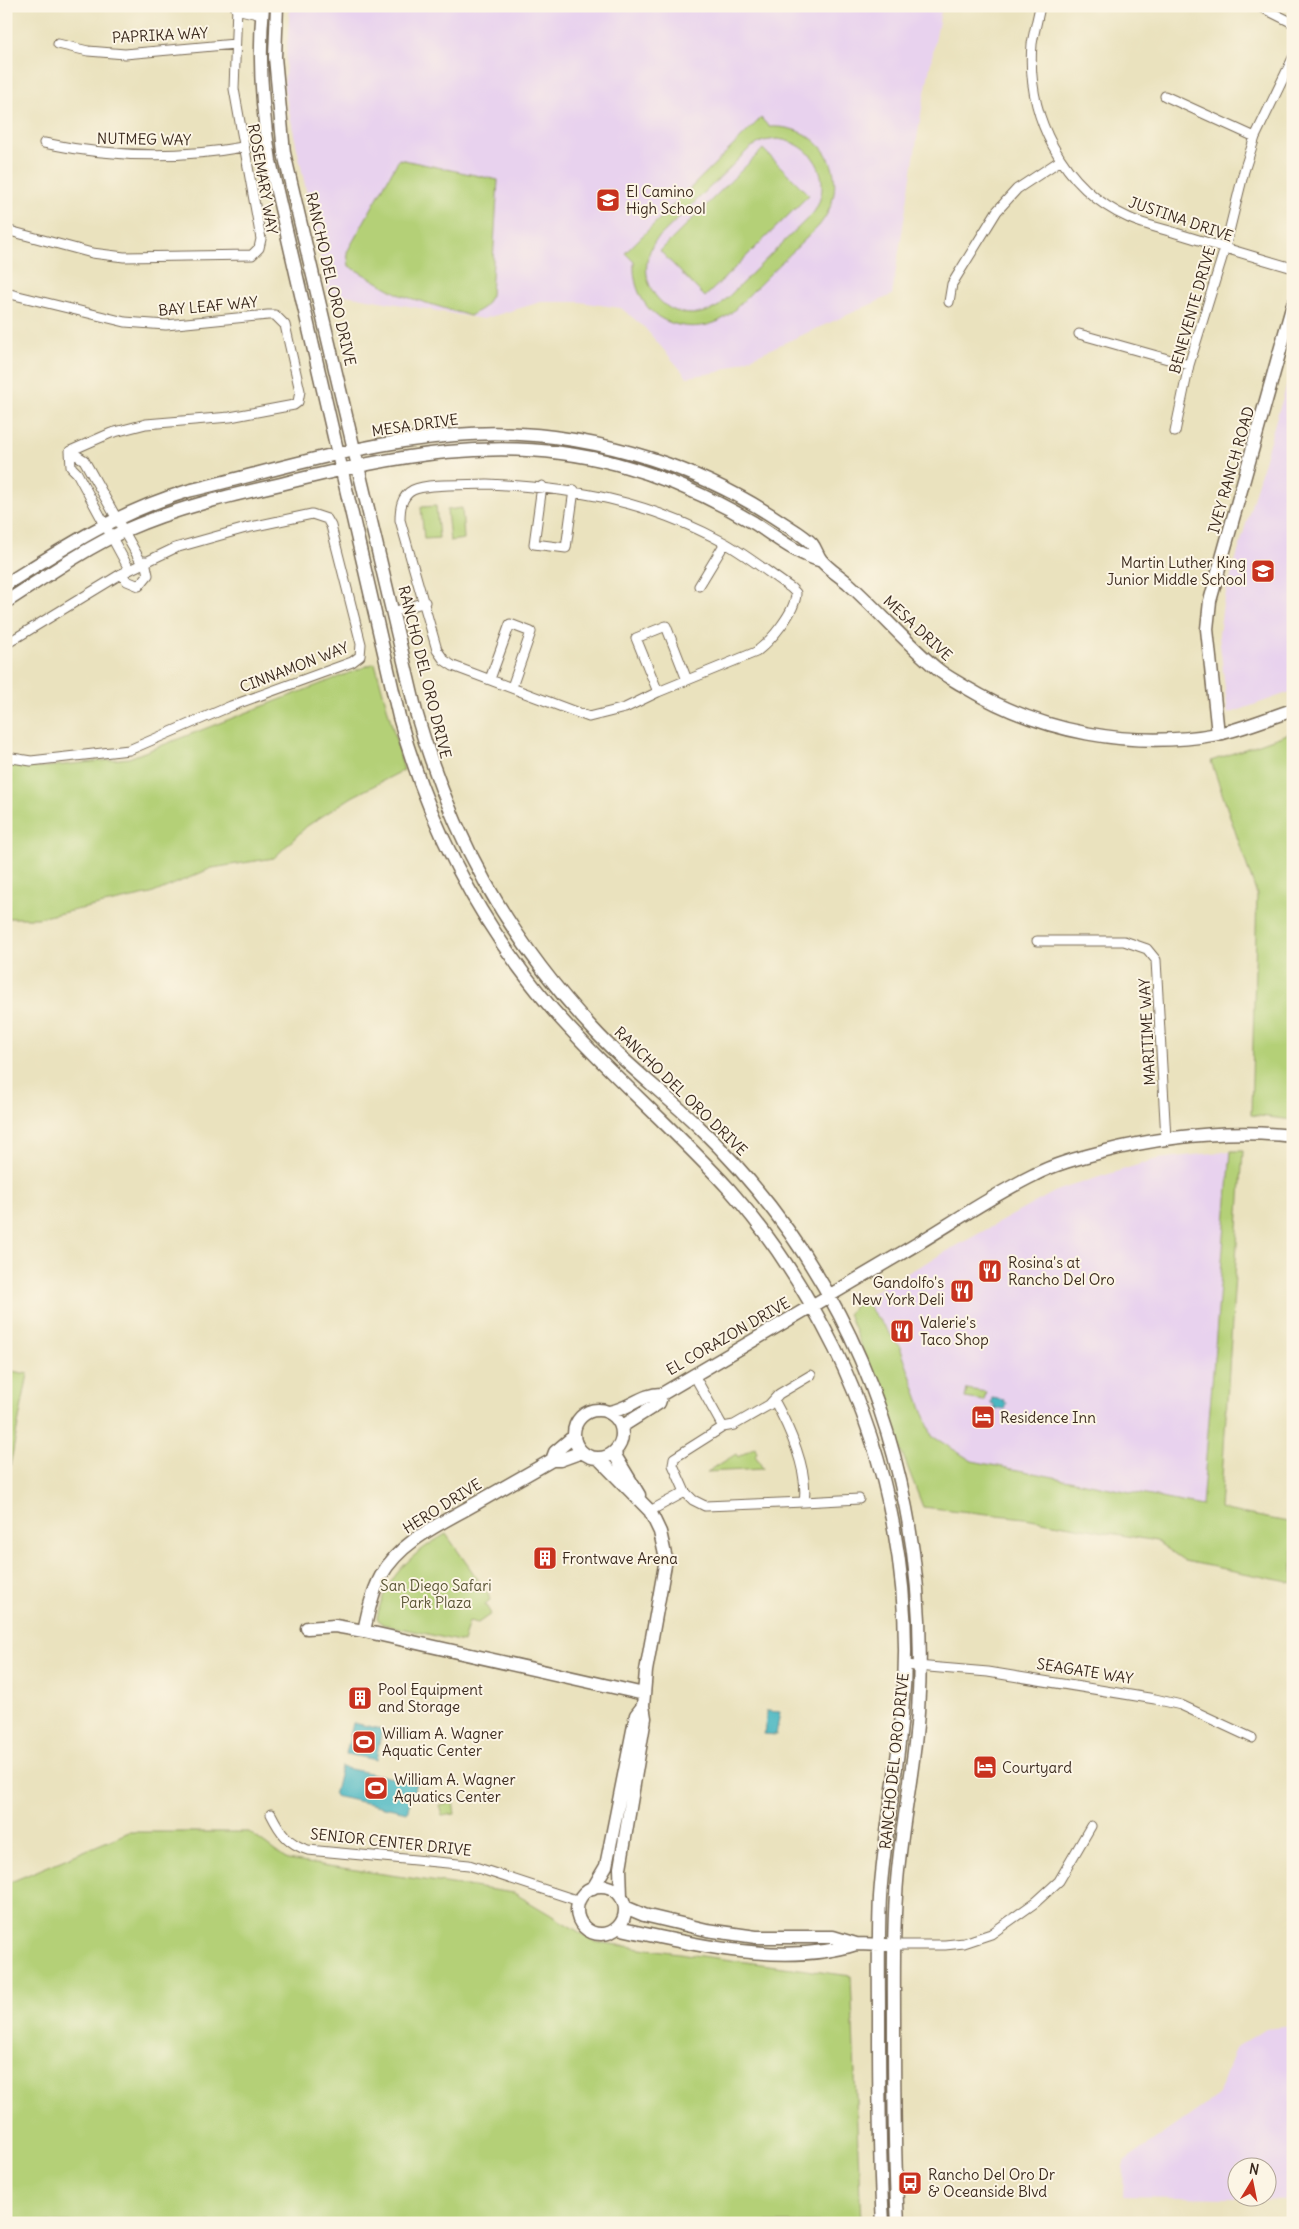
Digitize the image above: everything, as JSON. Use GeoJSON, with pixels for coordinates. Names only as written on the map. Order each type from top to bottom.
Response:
{"type":"FeatureCollection","features":[{"type":"Feature","properties":{"kind":"main road","name":"RANCHO DEL ORO DRIVE"},"geometry":{"type":"LineString","coordinates":[[277,6],[275,57],[284,153],[407,672],[427,752],[441,791],[473,863],[516,936],[542,971],[597,1034],[700,1128],[739,1169],[798,1244],[829,1296],[868,1378],[898,1474],[908,1516],[918,1587],[920,1665],[918,1716],[896,1883],[894,2089],[898,2223]]}},
{"type":"Feature","properties":{"kind":"main road","name":"RANCHO DEL ORO DRIVE"},"geometry":{"type":"LineString","coordinates":[[262,10],[261,61],[265,126],[270,161],[402,726],[428,807],[460,875],[485,918],[528,979],[554,1011],[739,1200],[784,1262],[812,1306],[853,1388],[876,1450],[899,1558],[905,1665],[902,1715],[882,1869],[879,1945],[879,2089],[883,2223]]}},
{"type":"Feature","properties":{"kind":"main road","name":"IVEY RANCH ROAD"},"geometry":{"type":"LineString","coordinates":[[1218,734],[1207,629],[1210,601],[1293,304]]}},
{"type":"Feature","properties":{"kind":"main road","name":"MESA DRIVE"},"geometry":{"type":"LineString","coordinates":[[6,584],[109,521],[160,499],[188,491],[339,454],[419,438],[496,433],[550,437],[620,450],[697,476],[762,509],[812,544],[822,561],[849,584],[902,638],[939,671],[992,703],[1018,715],[1070,730],[1119,738],[1169,739],[1218,734],[1293,710]]}},
{"type":"Feature","properties":{"kind":"main road","name":"MESA DRIVE"},"geometry":{"type":"LineString","coordinates":[[6,602],[123,531],[157,516],[196,504],[342,469],[416,454],[500,449],[568,455],[617,464],[686,488],[720,504],[753,523],[804,556],[822,561]]}},
{"type":"Feature","properties":{"kind":"main road"},"geometry":{"type":"LineString","coordinates":[[368,580],[382,605],[393,612]]}},
{"type":"Feature","properties":{"kind":"main road"},"geometry":{"type":"LineString","coordinates":[[378,618],[383,618],[389,626],[407,672]]}},
{"type":"Feature","properties":{"kind":"main road","name":"EL CORAZON DRIVE"},"geometry":{"type":"LineString","coordinates":[[609,1412],[616,1411],[653,1394],[662,1394],[829,1296],[993,1196],[1036,1174],[1066,1162],[1166,1138],[1218,1133],[1293,1136]]}},
{"type":"Feature","properties":{"kind":"main road","name":"EL CORAZON DRIVE"},"geometry":{"type":"LineString","coordinates":[[621,1427],[659,1403],[662,1394]]}},
{"type":"Feature","properties":{"kind":"main road"},"geometry":{"type":"LineString","coordinates":[[598,1458],[615,1451],[622,1440],[619,1421],[609,1412],[595,1410],[583,1414],[576,1423],[574,1436],[582,1452],[598,1458],[646,1508]]}},
{"type":"Feature","properties":{"kind":"main road","name":"HERO DRIVE"},"geometry":{"type":"LineString","coordinates":[[552,1460],[555,1452],[574,1436]]}},
{"type":"Feature","properties":{"kind":"main road"},"geometry":{"type":"LineString","coordinates":[[615,1451],[616,1457],[660,1532],[666,1559],[646,1671],[643,1700],[646,1718],[620,1868],[624,1918],[618,1928],[604,1934],[588,1930],[578,1917],[579,1901],[592,1888],[606,1866],[636,1715],[643,1700]]}},
{"type":"Feature","properties":{"kind":"main road","name":"HERO DRIVE"},"geometry":{"type":"LineString","coordinates":[[364,1631],[374,1592],[382,1575],[396,1556],[440,1524],[552,1460],[560,1460],[582,1452]]}},
{"type":"Feature","properties":{"kind":"main road"},"geometry":{"type":"LineString","coordinates":[[307,1628],[335,1626],[364,1631],[643,1700]]}},
{"type":"Feature","properties":{"kind":"main road"},"geometry":{"type":"LineString","coordinates":[[592,1888],[605,1887],[617,1892],[623,1902],[644,1915],[707,1930],[756,1937],[833,1937],[856,1944],[894,1945]]}},
{"type":"Feature","properties":{"kind":"main road"},"geometry":{"type":"LineString","coordinates":[[618,1928],[684,1943],[766,1953],[835,1951],[856,1944]]}},
{"type":"Feature","properties":{"kind":"street","name":"JUSTINA DRIVE"},"geometry":{"type":"LineString","coordinates":[[1040,6],[1032,44],[1033,86],[1044,130],[1061,160],[1081,187],[1099,201],[1129,218],[1293,268]]}},
{"type":"Feature","properties":{"kind":"street"},"geometry":{"type":"LineString","coordinates":[[1259,6],[1293,23]]}},
{"type":"Feature","properties":{"kind":"street"},"geometry":{"type":"LineString","coordinates":[[236,8],[262,10]]}},
{"type":"Feature","properties":{"kind":"street","name":"ROSEMARY WAY"},"geometry":{"type":"LineString","coordinates":[[6,230],[92,253],[124,257],[252,255],[259,248],[261,239],[234,89],[236,8]]}},
{"type":"Feature","properties":{"kind":"street","name":"PAPRIKA WAY"},"geometry":{"type":"LineString","coordinates":[[58,44],[88,51],[125,54],[235,44]]}},
{"type":"Feature","properties":{"kind":"street","name":"BENEVENTE DRIVE"},"geometry":{"type":"LineString","coordinates":[[1175,432],[1189,365],[1255,137],[1293,58]]}},
{"type":"Feature","properties":{"kind":"street"},"geometry":{"type":"LineString","coordinates":[[1165,96],[1255,137]]}},
{"type":"Feature","properties":{"kind":"street","name":"NUTMEG WAY"},"geometry":{"type":"LineString","coordinates":[[44,143],[85,152],[117,155],[203,154],[243,147]]}},
{"type":"Feature","properties":{"kind":"street"},"geometry":{"type":"LineString","coordinates":[[949,302],[952,284],[997,212],[1017,189],[1061,160]]}},
{"type":"Feature","properties":{"kind":"street","name":"BAY LEAF WAY"},"geometry":{"type":"LineString","coordinates":[[6,293],[133,322],[166,325],[276,315],[285,325],[300,391],[298,402],[294,405],[230,417],[146,424],[111,433],[70,451]]}},
{"type":"Feature","properties":{"kind":"street"},"geometry":{"type":"LineString","coordinates":[[1079,334],[1189,365]]}},
{"type":"Feature","properties":{"kind":"street"},"geometry":{"type":"LineString","coordinates":[[70,451],[71,467],[109,521],[123,531],[143,562],[148,575],[140,586],[127,582],[125,571],[112,538],[109,521],[84,460],[70,451]]}},
{"type":"Feature","properties":{"kind":"street"},"geometry":{"type":"LineString","coordinates":[[486,484],[542,486],[608,497],[659,513],[725,543],[791,588],[796,593],[796,602],[766,645],[756,652],[658,692],[625,708],[588,717],[444,660],[436,650],[425,602],[400,520],[400,508],[404,498],[412,490],[424,487],[486,484]]}},
{"type":"Feature","properties":{"kind":"street"},"geometry":{"type":"LineString","coordinates":[[542,486],[534,544],[566,548],[574,490]]}},
{"type":"Feature","properties":{"kind":"street","name":"CINNAMON WAY"},"geometry":{"type":"LineString","coordinates":[[6,644],[125,571],[175,548],[246,528],[312,514],[327,519],[331,526],[361,644],[360,656],[352,662],[231,706],[129,750],[31,761],[6,757]]}},
{"type":"Feature","properties":{"kind":"street"},"geometry":{"type":"LineString","coordinates":[[699,586],[725,543]]}},
{"type":"Feature","properties":{"kind":"street"},"geometry":{"type":"LineString","coordinates":[[393,612],[425,602]]}},
{"type":"Feature","properties":{"kind":"street"},"geometry":{"type":"LineString","coordinates":[[490,679],[510,624],[531,632],[512,687]]}},
{"type":"Feature","properties":{"kind":"street"},"geometry":{"type":"LineString","coordinates":[[658,692],[636,638],[666,626],[687,680]]}},
{"type":"Feature","properties":{"kind":"street","name":"MARITIME WAY"},"geometry":{"type":"LineString","coordinates":[[1037,941],[1124,941],[1147,949],[1156,960],[1166,1138]]}},
{"type":"Feature","properties":{"kind":"street"},"geometry":{"type":"LineString","coordinates":[[694,1375],[722,1427]]}},
{"type":"Feature","properties":{"kind":"street"},"geometry":{"type":"LineString","coordinates":[[811,1375],[779,1394],[769,1405],[734,1425],[722,1427],[674,1458],[673,1465],[685,1492],[693,1500],[705,1506],[859,1499]]}},
{"type":"Feature","properties":{"kind":"street"},"geometry":{"type":"LineString","coordinates":[[774,1400],[786,1422],[805,1481],[804,1502]]}},
{"type":"Feature","properties":{"kind":"street"},"geometry":{"type":"LineString","coordinates":[[646,1508],[685,1492]]}},
{"type":"Feature","properties":{"kind":"street","name":"SEAGATE WAY"},"geometry":{"type":"LineString","coordinates":[[905,1665],[988,1672],[1163,1701],[1181,1705],[1252,1738]]}},
{"type":"Feature","properties":{"kind":"street","name":"SENIOR CENTER DRIVE"},"geometry":{"type":"LineString","coordinates":[[271,1814],[279,1830],[288,1840],[296,1846],[308,1850],[469,1865],[579,1901]]}},
{"type":"Feature","properties":{"kind":"street"},"geometry":{"type":"LineString","coordinates":[[894,1945],[964,1943],[991,1934],[1036,1902],[1059,1881],[1091,1826]]}},
{"type":"Feature","properties":{"kind":"shaded area","name":"El Camino High School"},"geometry":{"type":"Polygon","coordinates":[[[290,6],[942,6],[922,108],[892,295],[719,372],[687,377],[644,327],[621,308],[580,302],[541,302],[483,319],[328,292],[284,88],[290,6]]]}},
{"type":"Feature","properties":{"kind":"shaded area","name":"Martin Luther King Junior Middle School"},"geometry":{"type":"Polygon","coordinates":[[[1293,367],[1293,691],[1228,714],[1219,635],[1223,604],[1293,367]]]}},
{"type":"Feature","properties":{"kind":"shaded area"},"geometry":{"type":"Polygon","coordinates":[[[1231,1151],[1202,1506],[972,1461],[932,1436],[900,1347],[862,1298],[1058,1190],[1157,1159],[1231,1151]]]}},
{"type":"Feature","properties":{"kind":"shaded area"},"geometry":{"type":"Polygon","coordinates":[[[1293,2026],[1293,2199],[1276,2199],[1276,2156],[1226,2156],[1226,2198],[1123,2196],[1124,2162],[1218,2096],[1235,2048],[1265,2029],[1293,2026]]]}},
{"type":"Feature","properties":{"kind":"green space"},"geometry":{"type":"Polygon","coordinates":[[[761,118],[769,127],[789,129],[806,135],[820,146],[829,159],[834,175],[834,192],[829,210],[818,227],[734,310],[719,321],[695,327],[671,323],[657,316],[642,299],[636,285],[634,262],[625,253],[761,118]],[[777,139],[763,141],[750,148],[655,241],[648,258],[647,274],[651,288],[660,300],[672,309],[686,314],[702,313],[719,306],[814,212],[820,200],[821,176],[811,155],[790,142],[777,139]]]}},
{"type":"Feature","properties":{"kind":"green space"},"geometry":{"type":"Polygon","coordinates":[[[763,149],[809,195],[705,297],[660,251],[763,149]]]}},
{"type":"Feature","properties":{"kind":"green space"},"geometry":{"type":"Polygon","coordinates":[[[399,159],[498,180],[491,295],[484,307],[470,316],[400,295],[349,266],[347,252],[399,159]]]}},
{"type":"Feature","properties":{"kind":"green space"},"geometry":{"type":"Polygon","coordinates":[[[436,506],[439,538],[424,539],[421,507],[436,506]]]}},
{"type":"Feature","properties":{"kind":"green space"},"geometry":{"type":"Polygon","coordinates":[[[462,508],[464,539],[450,541],[447,510],[462,508]]]}},
{"type":"Feature","properties":{"kind":"green space"},"geometry":{"type":"Polygon","coordinates":[[[375,663],[404,770],[352,797],[307,826],[274,858],[212,868],[151,894],[38,918],[6,918],[6,764],[36,768],[129,758],[375,663]]]}},
{"type":"Feature","properties":{"kind":"green space"},"geometry":{"type":"Polygon","coordinates":[[[1293,732],[1293,1120],[1251,1115],[1257,895],[1211,761],[1293,732]]]}},
{"type":"Feature","properties":{"kind":"green space"},"geometry":{"type":"Polygon","coordinates":[[[1231,1151],[1243,1151],[1220,1509],[1293,1523],[1293,1583],[1185,1561],[1156,1541],[1025,1518],[923,1507],[848,1313],[862,1298],[900,1347],[932,1436],[972,1461],[1202,1506],[1231,1151]]]}},
{"type":"Feature","properties":{"kind":"green space"},"geometry":{"type":"Polygon","coordinates":[[[6,1370],[28,1374],[6,1486],[6,1370]]]}},
{"type":"Feature","properties":{"kind":"green space"},"geometry":{"type":"Polygon","coordinates":[[[967,1389],[986,1392],[984,1401],[965,1398],[967,1389]]]}},
{"type":"Feature","properties":{"kind":"green space"},"geometry":{"type":"Polygon","coordinates":[[[755,1447],[757,1453],[755,1455],[763,1469],[707,1472],[736,1454],[738,1457],[755,1447]]]}},
{"type":"Feature","properties":{"kind":"green space","name":"San Diego Safari Park Plaza"},"geometry":{"type":"Polygon","coordinates":[[[446,1534],[488,1594],[490,1600],[485,1604],[491,1614],[478,1623],[469,1621],[463,1642],[382,1624],[377,1618],[386,1591],[393,1579],[411,1558],[446,1534]]]}},
{"type":"Feature","properties":{"kind":"green space"},"geometry":{"type":"Polygon","coordinates":[[[453,1802],[455,1814],[442,1816],[439,1805],[453,1802]]]}},
{"type":"Feature","properties":{"kind":"green space"},"geometry":{"type":"Polygon","coordinates":[[[129,1832],[249,1832],[287,1860],[514,1893],[596,1942],[851,1976],[861,2223],[6,2223],[6,1884],[129,1832]]]}},
{"type":"Feature","properties":{"kind":"water"},"geometry":{"type":"Polygon","coordinates":[[[992,1398],[1004,1400],[1004,1403],[1007,1403],[1005,1410],[994,1408],[994,1404],[991,1404],[992,1398]]]}},
{"type":"Feature","properties":{"kind":"water"},"geometry":{"type":"Polygon","coordinates":[[[767,1711],[780,1712],[776,1735],[764,1734],[767,1711]]]}},
{"type":"Feature","properties":{"kind":"water","name":"William A. Wagner Aquatic Center"},"geometry":{"type":"Polygon","coordinates":[[[353,1723],[382,1729],[376,1760],[346,1754],[353,1723]]]}},
{"type":"Feature","properties":{"kind":"water","name":"William A. Wagner Aquatics Center"},"geometry":{"type":"Polygon","coordinates":[[[341,1767],[416,1783],[407,1812],[334,1796],[341,1767]]]}},
{"type":"Feature","properties":{"kind":"place","name":"El Camino High School"},"geometry":{"type":"Point","coordinates":[608,200]}},
{"type":"Feature","properties":{"kind":"place","name":"Martin Luther King Junior Middle School"},"geometry":{"type":"Point","coordinates":[1263,571]}},
{"type":"Feature","properties":{"kind":"place","name":"Rosina's at Rancho Del Oro"},"geometry":{"type":"Point","coordinates":[990,1271]}},
{"type":"Feature","properties":{"kind":"place","name":"Gandolfo's New York Deli"},"geometry":{"type":"Point","coordinates":[962,1291]}},
{"type":"Feature","properties":{"kind":"place","name":"Valerie's Taco Shop"},"geometry":{"type":"Point","coordinates":[902,1331]}},
{"type":"Feature","properties":{"kind":"place","name":"Residence Inn"},"geometry":{"type":"Point","coordinates":[983,1417]}},
{"type":"Feature","properties":{"kind":"place","name":"Frontwave Arena"},"geometry":{"type":"Point","coordinates":[545,1558]}},
{"type":"Feature","properties":{"kind":"place","name":"Pool Equipment and Storage"},"geometry":{"type":"Point","coordinates":[360,1698]}},
{"type":"Feature","properties":{"kind":"place","name":"William A. Wagner Aquatic Center"},"geometry":{"type":"Point","coordinates":[364,1742]}},
{"type":"Feature","properties":{"kind":"place","name":"Courtyard"},"geometry":{"type":"Point","coordinates":[985,1767]}},
{"type":"Feature","properties":{"kind":"place","name":"William A. Wagner Aquatics Center"},"geometry":{"type":"Point","coordinates":[376,1788]}},
{"type":"Feature","properties":{"kind":"place","name":"Rancho Del Oro Dr & Oceanside Blvd"},"geometry":{"type":"Point","coordinates":[910,2183]}}]}
